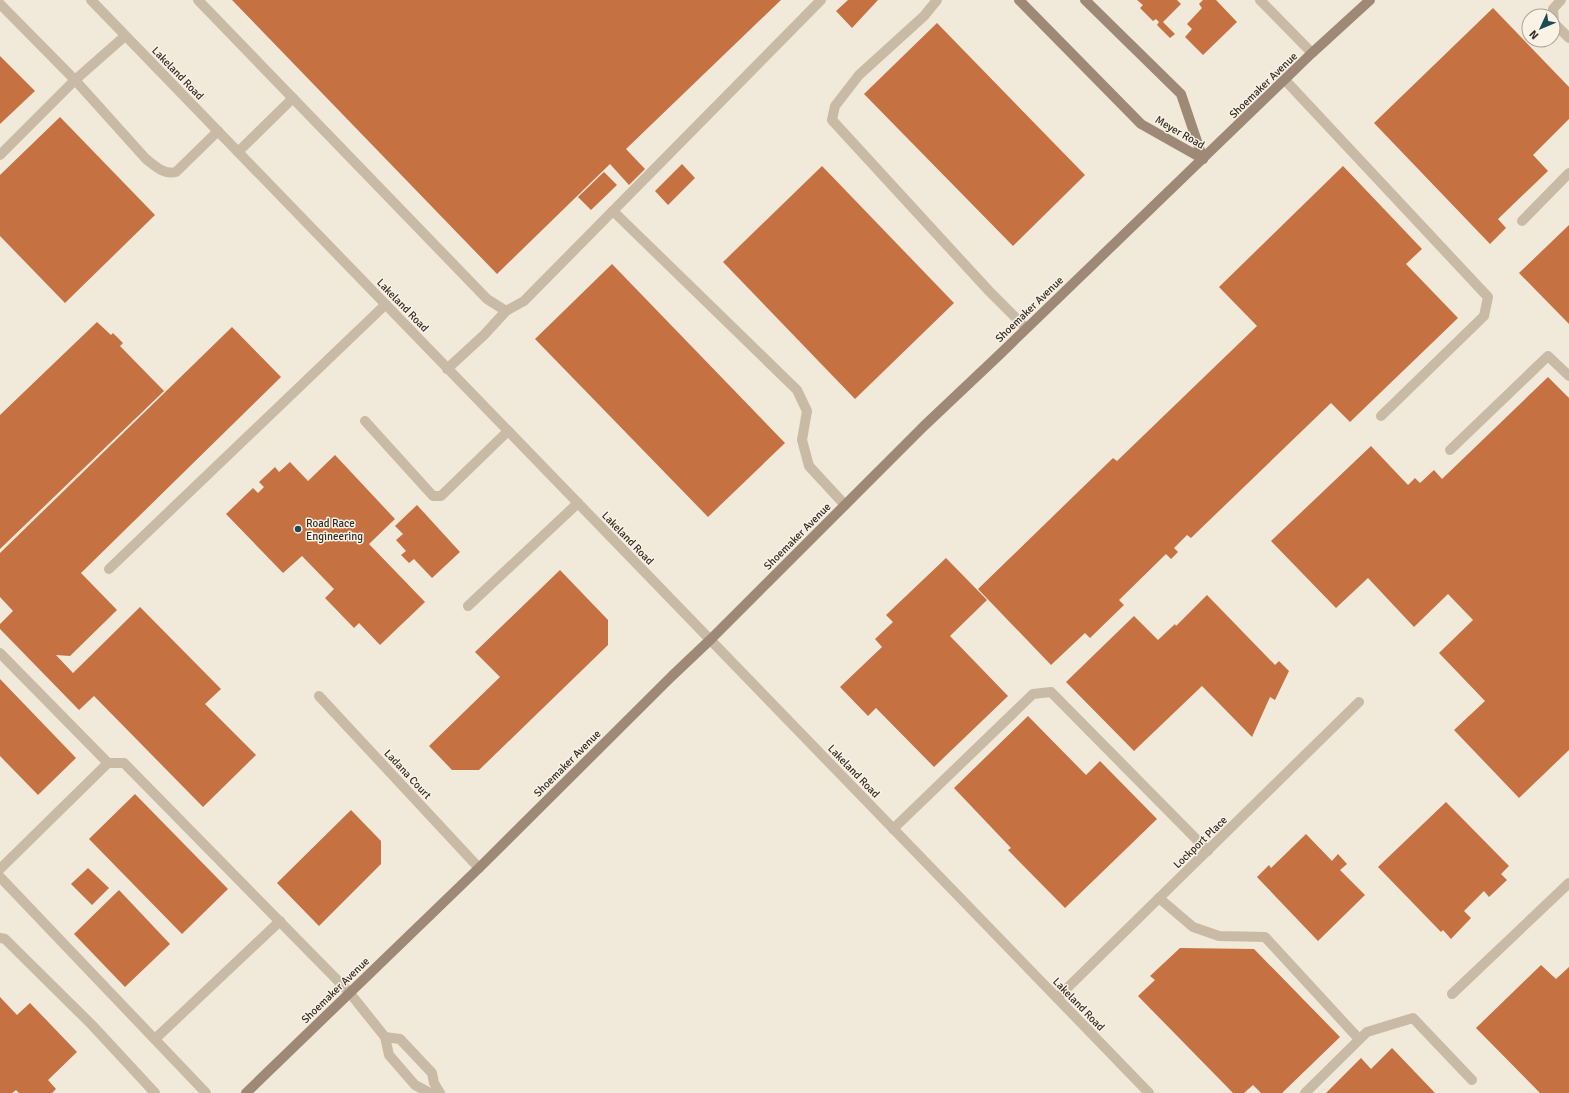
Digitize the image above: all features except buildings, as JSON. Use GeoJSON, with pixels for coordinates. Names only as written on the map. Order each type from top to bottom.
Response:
{"type":"FeatureCollection","features":[{"type":"Feature","properties":{"kind":"main road","name":"Meyer Road"},"geometry":{"type":"LineString","coordinates":[[1019,0],[1141,124],[1203,159]]}},
{"type":"Feature","properties":{"kind":"main road","name":"Meyer Road"},"geometry":{"type":"LineString","coordinates":[[1086,0],[1181,94],[1203,159]]}},
{"type":"Feature","properties":{"kind":"main road","name":"Shoemaker Avenue"},"geometry":{"type":"LineString","coordinates":[[246,1093],[479,868],[924,426],[1312,53],[1370,0]]}},
{"type":"Feature","properties":{"kind":"street","name":"Lakeland Road"},"geometry":{"type":"LineString","coordinates":[[91,0],[1149,1093]]}},
{"type":"Feature","properties":{"kind":"street"},"geometry":{"type":"LineString","coordinates":[[198,0],[487,299],[506,311]]}},
{"type":"Feature","properties":{"kind":"street"},"geometry":{"type":"LineString","coordinates":[[447,369],[484,335],[506,311],[524,301],[821,0]]}},
{"type":"Feature","properties":{"kind":"street"},"geometry":{"type":"LineString","coordinates":[[938,0],[924,16],[859,74],[835,106],[832,120],[989,291],[1026,328]]}},
{"type":"Feature","properties":{"kind":"street"},"geometry":{"type":"LineString","coordinates":[[1260,0],[1312,53]]}},
{"type":"Feature","properties":{"kind":"street"},"geometry":{"type":"LineString","coordinates":[[1562,0],[1553,9],[1554,23],[1569,38]]}},
{"type":"Feature","properties":{"kind":"street"},"geometry":{"type":"LineString","coordinates":[[0,4],[75,80],[146,159],[159,169],[170,173],[176,172],[218,131]]}},
{"type":"Feature","properties":{"kind":"street"},"geometry":{"type":"LineString","coordinates":[[0,154],[75,80],[125,36]]}},
{"type":"Feature","properties":{"kind":"street"},"geometry":{"type":"LineString","coordinates":[[1285,80],[1488,297],[1484,316],[1381,416]]}},
{"type":"Feature","properties":{"kind":"street"},"geometry":{"type":"LineString","coordinates":[[238,152],[293,98]]}},
{"type":"Feature","properties":{"kind":"street"},"geometry":{"type":"LineString","coordinates":[[1522,221],[1569,174]]}},
{"type":"Feature","properties":{"kind":"street"},"geometry":{"type":"LineString","coordinates":[[614,211],[797,390],[807,411],[802,440],[809,466],[845,505]]}},
{"type":"Feature","properties":{"kind":"street"},"geometry":{"type":"LineString","coordinates":[[108,569],[385,305]]}},
{"type":"Feature","properties":{"kind":"street"},"geometry":{"type":"LineString","coordinates":[[1450,450],[1548,356],[1569,376]]}},
{"type":"Feature","properties":{"kind":"street"},"geometry":{"type":"LineString","coordinates":[[365,421],[433,496],[441,496],[508,431]]}},
{"type":"Feature","properties":{"kind":"street"},"geometry":{"type":"LineString","coordinates":[[468,606],[578,503]]}},
{"type":"Feature","properties":{"kind":"street"},"geometry":{"type":"LineString","coordinates":[[0,653],[108,763]]}},
{"type":"Feature","properties":{"kind":"street"},"geometry":{"type":"LineString","coordinates":[[893,829],[1033,694],[1051,692],[1208,851]]}},
{"type":"Feature","properties":{"kind":"street","name":"Ladana Court"},"geometry":{"type":"LineString","coordinates":[[319,696],[479,868]]}},
{"type":"Feature","properties":{"kind":"street","name":"Lockport Place"},"geometry":{"type":"LineString","coordinates":[[1057,998],[1359,702]]}},
{"type":"Feature","properties":{"kind":"street"},"geometry":{"type":"LineString","coordinates":[[0,869],[108,763],[124,763],[350,992],[385,1037],[389,1055],[415,1085],[430,1093]]}},
{"type":"Feature","properties":{"kind":"street"},"geometry":{"type":"LineString","coordinates":[[0,877],[206,1093]]}},
{"type":"Feature","properties":{"kind":"street"},"geometry":{"type":"LineString","coordinates":[[1452,994],[1569,883]]}},
{"type":"Feature","properties":{"kind":"street"},"geometry":{"type":"LineString","coordinates":[[1159,898],[1193,927],[1219,936],[1265,937],[1359,1039]]}},
{"type":"Feature","properties":{"kind":"street"},"geometry":{"type":"LineString","coordinates":[[155,1039],[280,920]]}},
{"type":"Feature","properties":{"kind":"street"},"geometry":{"type":"LineString","coordinates":[[0,938],[5,939],[92,1025],[155,1093]]}},
{"type":"Feature","properties":{"kind":"street"},"geometry":{"type":"LineString","coordinates":[[1305,1093],[1367,1032],[1413,1018],[1472,1080]]}},
{"type":"Feature","properties":{"kind":"street"},"geometry":{"type":"LineString","coordinates":[[385,1037],[400,1039],[432,1073],[434,1083],[440,1093]]}},
{"type":"Feature","properties":{"kind":"place","name":"Road Race Engineering"},"geometry":{"type":"Point","coordinates":[298,529]}}]}
